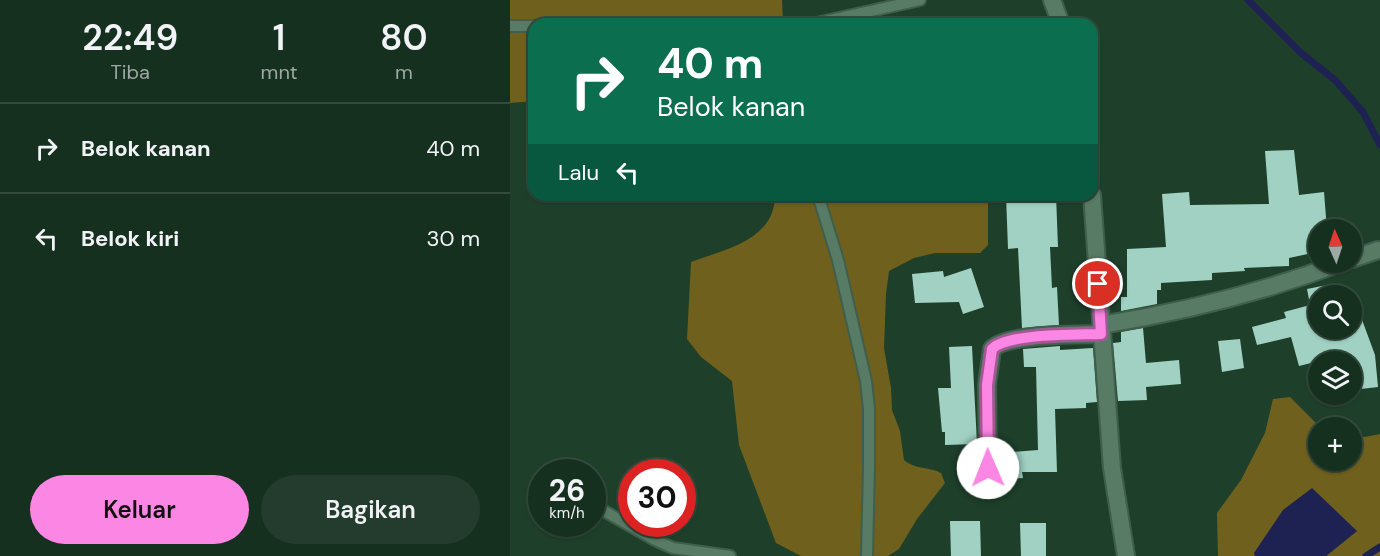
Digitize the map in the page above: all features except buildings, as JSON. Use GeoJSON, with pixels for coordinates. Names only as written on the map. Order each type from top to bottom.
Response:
{"type":"FeatureCollection","features":[{"type":"Feature","properties":{"kind":"street"},"geometry":{"type":"LineString","coordinates":[[1053,0],[1059,18]]}},
{"type":"Feature","properties":{"kind":"street"},"geometry":{"type":"LineString","coordinates":[[1092,201],[1113,468],[1126,556]]}},
{"type":"Feature","properties":{"kind":"street"},"geometry":{"type":"LineString","coordinates":[[1362,255],[1378,249]]}},
{"type":"Feature","properties":{"kind":"street"},"geometry":{"type":"LineString","coordinates":[[988,468],[987,385],[994,346],[1003,342],[1038,336],[1101,330],[1231,299],[1310,273]]}},
{"type":"Feature","properties":{"kind":"lane"},"geometry":{"type":"LineString","coordinates":[[849,18],[920,0]]}},
{"type":"Feature","properties":{"kind":"lane"},"geometry":{"type":"LineString","coordinates":[[510,26],[528,26]]}},
{"type":"Feature","properties":{"kind":"lane"},"geometry":{"type":"LineString","coordinates":[[820,201],[838,260],[866,381],[869,455],[867,556]]}},
{"type":"Feature","properties":{"kind":"lane"},"geometry":{"type":"LineString","coordinates":[[606,512],[653,539],[674,548],[730,556]]}},
{"type":"Feature","properties":{"kind":"shaded area"},"geometry":{"type":"Polygon","coordinates":[[[510,0],[782,0],[783,18],[528,18],[528,102],[510,103],[510,0]]]}},
{"type":"Feature","properties":{"kind":"shaded area"},"geometry":{"type":"Polygon","coordinates":[[[774,201],[988,201],[988,245],[980,253],[935,253],[914,258],[889,271],[884,348],[891,388],[892,410],[900,431],[904,460],[941,473],[945,483],[917,519],[899,549],[888,556],[801,556],[776,543],[739,445],[732,381],[701,357],[687,339],[691,262],[733,247],[758,233],[767,223],[774,201]]]}},
{"type":"Feature","properties":{"kind":"shaded area"},"geometry":{"type":"Polygon","coordinates":[[[1290,397],[1310,417],[1308,417],[1308,471],[1362,471],[1362,437],[1380,434],[1380,556],[1326,556],[1357,531],[1254,553],[1255,556],[1218,556],[1217,513],[1241,480],[1265,433],[1273,399],[1290,397]]]}},
{"type":"Feature","properties":{"kind":"shaded area"},"geometry":{"type":"Polygon","coordinates":[[[1312,488],[1357,531],[1326,556],[1255,556],[1254,553],[1283,510],[1312,488]]]}},
{"type":"Feature","properties":{"kind":"waterway"},"geometry":{"type":"LineString","coordinates":[[1248,0],[1301,53],[1335,80],[1363,112],[1380,145]]}},
{"type":"Feature","properties":{"kind":"waterway"},"geometry":{"type":"LineString","coordinates":[[1366,556],[1380,547]]}},
{"type":"Feature","properties":{"kind":"route"},"geometry":{"type":"LineString","coordinates":[[988,468],[987,385],[992,349],[1003,342],[1038,336],[1101,334],[1098,284]]}}]}
